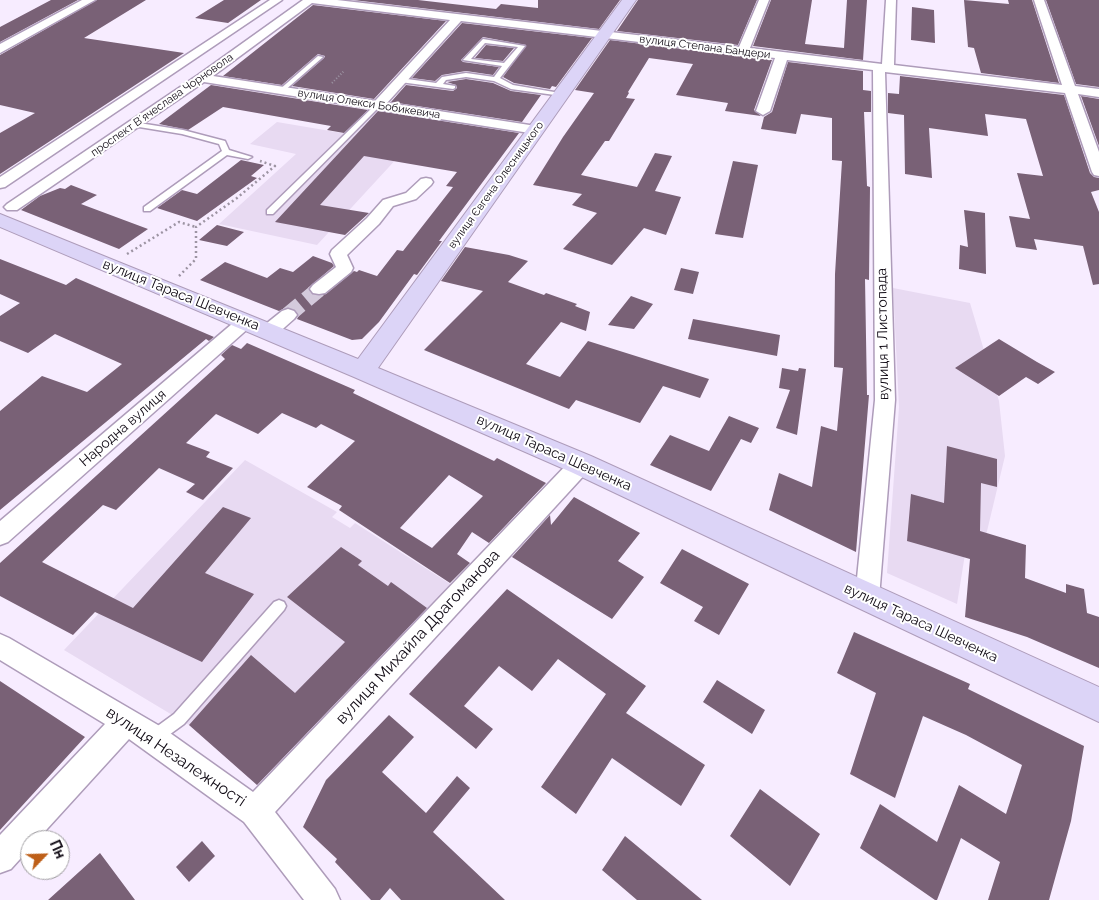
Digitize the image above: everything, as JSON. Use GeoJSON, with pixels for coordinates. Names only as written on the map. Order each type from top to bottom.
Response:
{"type":"FeatureCollection","features":[{"type":"Feature","properties":{"kind":"main road","name":"вулиця Євгена Олесницького"},"geometry":{"type":"LineString","coordinates":[[363,371],[629,0]]}},
{"type":"Feature","properties":{"kind":"main road","name":"вулиця Тараса Шевченка"},"geometry":{"type":"LineString","coordinates":[[6,214],[28,233],[267,323],[363,371],[581,464],[1099,705]]}},
{"type":"Feature","properties":{"kind":"main road"},"geometry":{"type":"LineString","coordinates":[[0,233],[28,233]]}},
{"type":"Feature","properties":{"kind":"street"},"geometry":{"type":"LineString","coordinates":[[0,49],[90,0]]}},
{"type":"Feature","properties":{"kind":"street","name":"проспект Вʼячеслава Чорновола"},"geometry":{"type":"LineString","coordinates":[[0,184],[277,0]]}},
{"type":"Feature","properties":{"kind":"street","name":"проспект Вʼячеслава Чорновола"},"geometry":{"type":"LineString","coordinates":[[6,214],[202,78],[310,0]]}},
{"type":"Feature","properties":{"kind":"street","name":"вулиця Степана Бандери"},"geometry":{"type":"LineString","coordinates":[[310,0],[1099,93]]}},
{"type":"Feature","properties":{"kind":"street"},"geometry":{"type":"LineString","coordinates":[[743,51],[764,0]]}},
{"type":"Feature","properties":{"kind":"street","name":"вулиця 1 Листопада"},"geometry":{"type":"LineString","coordinates":[[867,598],[885,400],[883,69],[891,0]]}},
{"type":"Feature","properties":{"kind":"street"},"geometry":{"type":"LineString","coordinates":[[1039,0],[1099,172]]}},
{"type":"Feature","properties":{"kind":"street"},"geometry":{"type":"LineString","coordinates":[[434,15],[443,5]]}},
{"type":"Feature","properties":{"kind":"street"},"geometry":{"type":"LineString","coordinates":[[377,106],[458,18]]}},
{"type":"Feature","properties":{"kind":"street"},"geometry":{"type":"LineString","coordinates":[[763,112],[782,56]]}},
{"type":"Feature","properties":{"kind":"street","name":"вулиця Олекси Бобикевича"},"geometry":{"type":"LineString","coordinates":[[202,78],[536,130]]}},
{"type":"Feature","properties":{"kind":"street"},"geometry":{"type":"LineString","coordinates":[[319,289],[346,268],[338,254],[373,221],[388,203],[411,196],[426,182]]}},
{"type":"Feature","properties":{"kind":"street","name":"Народна вулиця"},"geometry":{"type":"LineString","coordinates":[[0,535],[267,323]]}},
{"type":"Feature","properties":{"kind":"street","name":"вулиця Михайла Драгоманова"},"geometry":{"type":"LineString","coordinates":[[256,811],[581,464]]}},
{"type":"Feature","properties":{"kind":"street","name":"вулиця Незалежності"},"geometry":{"type":"LineString","coordinates":[[0,646],[153,738],[256,811],[324,900]]}},
{"type":"Feature","properties":{"kind":"street"},"geometry":{"type":"LineString","coordinates":[[0,858],[126,722]]}},
{"type":"Feature","properties":{"kind":"lane"},"geometry":{"type":"LineString","coordinates":[[496,79],[522,46],[483,41],[466,60],[506,65]]}},
{"type":"Feature","properties":{"kind":"lane"},"geometry":{"type":"LineString","coordinates":[[281,91],[320,57]]}},
{"type":"Feature","properties":{"kind":"lane"},"geometry":{"type":"LineString","coordinates":[[438,85],[444,78],[466,75],[496,79],[510,87],[560,95]]}},
{"type":"Feature","properties":{"kind":"lane"},"geometry":{"type":"LineString","coordinates":[[400,80],[454,87]]}},
{"type":"Feature","properties":{"kind":"lane"},"geometry":{"type":"LineString","coordinates":[[270,212],[377,106]]}},
{"type":"Feature","properties":{"kind":"lane"},"geometry":{"type":"LineString","coordinates":[[136,124],[182,132],[222,143],[226,152]]}},
{"type":"Feature","properties":{"kind":"lane"},"geometry":{"type":"LineString","coordinates":[[147,209],[226,152],[248,157]]}},
{"type":"Feature","properties":{"kind":"lane"},"geometry":{"type":"LineString","coordinates":[[153,738],[179,719],[279,606]]}},
{"type":"Feature","properties":{"kind":"path"},"geometry":{"type":"LineString","coordinates":[[330,85],[344,71]]}},
{"type":"Feature","properties":{"kind":"path"},"geometry":{"type":"LineString","coordinates":[[196,227],[237,198],[275,166],[248,157]]}},
{"type":"Feature","properties":{"kind":"path"},"geometry":{"type":"LineString","coordinates":[[122,257],[179,222],[196,227]]}},
{"type":"Feature","properties":{"kind":"path"},"geometry":{"type":"LineString","coordinates":[[173,281],[196,259],[196,227]]}},
{"type":"Feature","properties":{"kind":"shaded area"},"geometry":{"type":"Polygon","coordinates":[[[368,109],[448,120],[429,144],[412,142],[317,245],[219,224],[296,154],[250,144],[277,122],[342,133],[368,109]]]}},
{"type":"Feature","properties":{"kind":"shaded area"},"geometry":{"type":"Polygon","coordinates":[[[893,288],[970,303],[999,401],[1005,456],[982,552],[966,548],[957,604],[887,573],[899,407],[893,288]]]}},
{"type":"Feature","properties":{"kind":"shaded area"},"geometry":{"type":"Polygon","coordinates":[[[245,460],[337,512],[332,517],[350,528],[355,523],[458,589],[264,791],[189,725],[64,650],[245,460]]]}},
{"type":"Feature","properties":{"kind":"building"},"geometry":{"type":"Polygon","coordinates":[[[51,0],[78,0],[0,42],[0,27],[51,0]]]}},
{"type":"Feature","properties":{"kind":"building"},"geometry":{"type":"Polygon","coordinates":[[[97,0],[146,0],[84,38],[184,53],[0,174],[0,133],[35,113],[0,105],[0,55],[97,0]]]}},
{"type":"Feature","properties":{"kind":"building"},"geometry":{"type":"Polygon","coordinates":[[[224,0],[261,0],[228,23],[195,18],[224,0]]]}},
{"type":"Feature","properties":{"kind":"building"},"geometry":{"type":"Polygon","coordinates":[[[353,0],[418,0],[496,9],[501,4],[538,8],[538,0],[620,0],[599,29],[353,0]]]}},
{"type":"Feature","properties":{"kind":"building"},"geometry":{"type":"Polygon","coordinates":[[[638,0],[757,0],[738,45],[617,31],[638,0]]]}},
{"type":"Feature","properties":{"kind":"building"},"geometry":{"type":"Polygon","coordinates":[[[771,0],[812,0],[805,44],[844,48],[847,0],[867,0],[863,60],[753,46],[771,0]]]}},
{"type":"Feature","properties":{"kind":"building"},"geometry":{"type":"Polygon","coordinates":[[[964,0],[1009,4],[1008,0],[1032,0],[1059,83],[981,73],[974,48],[968,47],[964,0]]]}},
{"type":"Feature","properties":{"kind":"building"},"geometry":{"type":"Polygon","coordinates":[[[1046,0],[1099,0],[1099,87],[1076,84],[1046,0]]]}},
{"type":"Feature","properties":{"kind":"building"},"geometry":{"type":"Polygon","coordinates":[[[313,5],[446,21],[374,99],[292,86],[325,56],[318,54],[282,85],[223,76],[313,5]]]}},
{"type":"Feature","properties":{"kind":"building"},"geometry":{"type":"Polygon","coordinates":[[[912,7],[934,10],[935,43],[911,40],[912,7]]]}},
{"type":"Feature","properties":{"kind":"building"},"geometry":{"type":"Polygon","coordinates":[[[462,23],[592,38],[556,87],[552,86],[550,89],[514,83],[503,77],[526,45],[483,37],[461,60],[463,62],[499,67],[493,75],[466,71],[442,75],[435,81],[412,78],[462,23]]]}},
{"type":"Feature","properties":{"kind":"building"},"geometry":{"type":"Polygon","coordinates":[[[610,40],[772,60],[754,110],[761,116],[725,111],[728,103],[676,95],[693,64],[649,58],[626,98],[635,99],[609,141],[605,141],[581,175],[637,187],[655,153],[672,156],[655,191],[681,197],[666,235],[644,228],[612,265],[563,249],[597,213],[572,205],[582,194],[533,185],[563,137],[594,93],[575,90],[610,40]]]}},
{"type":"Feature","properties":{"kind":"building"},"geometry":{"type":"Polygon","coordinates":[[[486,45],[514,48],[503,61],[475,58],[486,45]]]}},
{"type":"Feature","properties":{"kind":"building"},"geometry":{"type":"Polygon","coordinates":[[[788,62],[863,71],[863,90],[871,91],[871,112],[864,112],[867,186],[870,187],[869,280],[865,279],[867,395],[869,395],[856,552],[769,510],[779,473],[812,487],[821,426],[837,431],[843,368],[834,367],[835,274],[842,161],[832,160],[832,118],[801,114],[796,134],[761,129],[764,117],[772,112],[788,62]]]}},
{"type":"Feature","properties":{"kind":"building"},"geometry":{"type":"Polygon","coordinates":[[[900,76],[1064,95],[1090,173],[1094,177],[1099,178],[1099,190],[1091,192],[1099,212],[1099,284],[1093,285],[1083,246],[1034,239],[1037,250],[1016,247],[1009,216],[1030,219],[1017,173],[1043,176],[1026,119],[985,114],[988,136],[929,128],[932,178],[905,174],[904,115],[888,113],[888,93],[899,94],[900,76]]]}},
{"type":"Feature","properties":{"kind":"building"},"geometry":{"type":"Polygon","coordinates":[[[466,79],[493,83],[511,91],[541,95],[522,122],[391,102],[406,85],[453,91],[457,88],[456,85],[447,82],[466,79]]]}},
{"type":"Feature","properties":{"kind":"building"},"geometry":{"type":"Polygon","coordinates":[[[211,85],[368,110],[344,133],[327,130],[331,126],[223,107],[188,130],[159,124],[211,85]]]}},
{"type":"Feature","properties":{"kind":"building"},"geometry":{"type":"Polygon","coordinates":[[[1081,96],[1099,99],[1099,146],[1081,96]]]}},
{"type":"Feature","properties":{"kind":"building"},"geometry":{"type":"Polygon","coordinates":[[[378,111],[519,133],[439,241],[442,241],[417,275],[414,274],[379,322],[362,339],[352,340],[297,319],[299,315],[295,309],[287,307],[279,311],[200,280],[225,262],[267,278],[280,268],[293,272],[313,256],[332,263],[334,266],[308,288],[313,295],[326,294],[354,271],[357,272],[359,270],[377,276],[397,250],[403,251],[453,187],[446,186],[457,172],[364,156],[320,205],[369,213],[345,235],[275,222],[378,111]]]}},
{"type":"Feature","properties":{"kind":"building"},"geometry":{"type":"Polygon","coordinates":[[[241,160],[264,165],[251,176],[257,178],[197,221],[157,208],[182,190],[197,194],[241,160]]]}},
{"type":"Feature","properties":{"kind":"building"},"geometry":{"type":"Polygon","coordinates":[[[733,161],[758,165],[743,238],[715,234],[733,161]]]}},
{"type":"Feature","properties":{"kind":"building"},"geometry":{"type":"Polygon","coordinates":[[[71,185],[97,195],[81,204],[148,229],[119,249],[21,210],[40,196],[60,188],[65,189],[71,185]]]}},
{"type":"Feature","properties":{"kind":"building"},"geometry":{"type":"Polygon","coordinates":[[[964,210],[985,213],[986,274],[959,269],[960,245],[968,247],[964,210]]]}},
{"type":"Feature","properties":{"kind":"building"},"geometry":{"type":"Polygon","coordinates":[[[217,225],[244,232],[227,246],[199,240],[217,225]]]}},
{"type":"Feature","properties":{"kind":"building"},"geometry":{"type":"Polygon","coordinates":[[[465,247],[509,255],[528,261],[508,282],[577,304],[575,306],[590,312],[586,331],[561,322],[526,364],[560,377],[588,341],[709,379],[700,398],[663,386],[640,423],[576,400],[569,409],[424,350],[483,291],[441,281],[465,247]]]}},
{"type":"Feature","properties":{"kind":"building"},"geometry":{"type":"Polygon","coordinates":[[[0,259],[66,285],[76,278],[214,337],[209,341],[206,339],[0,510],[0,411],[42,376],[87,392],[122,364],[55,334],[28,353],[0,341],[0,316],[20,303],[0,294],[0,259]]]}},
{"type":"Feature","properties":{"kind":"building"},"geometry":{"type":"Polygon","coordinates":[[[681,268],[699,272],[693,294],[674,290],[681,268]]]}},
{"type":"Feature","properties":{"kind":"building"},"geometry":{"type":"Polygon","coordinates":[[[631,296],[653,304],[634,329],[608,325],[631,296]]]}},
{"type":"Feature","properties":{"kind":"building"},"geometry":{"type":"Polygon","coordinates":[[[693,319],[780,335],[777,356],[688,339],[693,319]]]}},
{"type":"Feature","properties":{"kind":"building"},"geometry":{"type":"Polygon","coordinates":[[[999,339],[1055,372],[1038,384],[1026,377],[999,396],[955,368],[999,339]]]}},
{"type":"Feature","properties":{"kind":"building"},"geometry":{"type":"Polygon","coordinates":[[[247,343],[355,390],[353,393],[494,461],[497,458],[546,483],[489,543],[472,532],[457,554],[470,563],[450,583],[339,510],[342,506],[307,487],[355,441],[321,424],[316,428],[282,413],[258,434],[216,414],[186,443],[210,452],[206,457],[233,468],[203,500],[186,492],[195,484],[159,468],[116,510],[103,505],[42,562],[133,608],[223,507],[251,518],[205,573],[254,594],[202,662],[95,612],[73,635],[0,596],[0,563],[225,359],[221,355],[232,345],[241,349],[247,343]],[[449,475],[400,528],[432,548],[483,496],[449,475]]]}},
{"type":"Feature","properties":{"kind":"building"},"geometry":{"type":"Polygon","coordinates":[[[782,368],[798,371],[799,368],[806,369],[797,435],[776,428],[790,390],[779,388],[782,368]]]}},
{"type":"Feature","properties":{"kind":"building"},"geometry":{"type":"Polygon","coordinates":[[[729,416],[759,428],[751,443],[741,439],[711,491],[650,465],[670,435],[709,451],[729,416]]]}},
{"type":"Feature","properties":{"kind":"building"},"geometry":{"type":"Polygon","coordinates":[[[947,446],[997,459],[997,487],[981,483],[980,531],[1026,545],[1025,578],[1066,593],[1066,584],[1084,589],[1087,613],[1099,617],[1099,668],[1027,637],[965,617],[970,559],[907,541],[911,494],[944,503],[947,446]]]}},
{"type":"Feature","properties":{"kind":"building"},"geometry":{"type":"Polygon","coordinates":[[[574,497],[640,533],[618,561],[644,577],[612,619],[512,557],[550,515],[551,525],[574,497]]]}},
{"type":"Feature","properties":{"kind":"building"},"geometry":{"type":"Polygon","coordinates":[[[341,547],[362,561],[358,565],[388,586],[391,582],[427,608],[257,785],[189,725],[251,655],[295,693],[345,642],[287,597],[341,547]]]}},
{"type":"Feature","properties":{"kind":"building"},"geometry":{"type":"Polygon","coordinates":[[[682,549],[749,584],[719,635],[694,621],[703,607],[660,583],[682,549]]]}},
{"type":"Feature","properties":{"kind":"building"},"geometry":{"type":"Polygon","coordinates":[[[507,589],[646,686],[626,713],[705,765],[681,806],[612,758],[576,814],[541,787],[606,694],[558,659],[532,691],[499,666],[464,706],[493,729],[476,749],[409,694],[507,589]]]}},
{"type":"Feature","properties":{"kind":"building"},"geometry":{"type":"Polygon","coordinates":[[[854,632],[970,684],[968,689],[1084,746],[1071,821],[1049,900],[988,900],[1000,862],[961,838],[937,900],[860,848],[880,804],[937,842],[959,785],[1006,814],[1022,765],[966,735],[923,716],[895,798],[850,774],[876,693],[837,673],[854,632]]]}},
{"type":"Feature","properties":{"kind":"building"},"geometry":{"type":"Polygon","coordinates":[[[717,680],[765,710],[752,734],[703,702],[717,680]]]}},
{"type":"Feature","properties":{"kind":"building"},"geometry":{"type":"Polygon","coordinates":[[[0,681],[85,737],[0,830],[0,681]]]}},
{"type":"Feature","properties":{"kind":"building"},"geometry":{"type":"Polygon","coordinates":[[[389,715],[414,737],[382,772],[426,813],[457,776],[470,788],[433,832],[505,900],[401,900],[390,888],[380,900],[371,900],[335,862],[337,859],[303,827],[326,780],[389,715]]]}},
{"type":"Feature","properties":{"kind":"building"},"geometry":{"type":"Polygon","coordinates":[[[760,789],[820,834],[790,886],[730,836],[760,789]]]}},
{"type":"Feature","properties":{"kind":"building"},"geometry":{"type":"Polygon","coordinates":[[[625,836],[702,900],[637,900],[602,870],[625,836]]]}},
{"type":"Feature","properties":{"kind":"building"},"geometry":{"type":"Polygon","coordinates":[[[202,841],[215,856],[189,882],[176,867],[202,841]]]}},
{"type":"Feature","properties":{"kind":"building"},"geometry":{"type":"Polygon","coordinates":[[[100,853],[135,900],[48,900],[100,853]]]}},
{"type":"Feature","properties":{"kind":"tunnel"},"geometry":{"type":"LineString","coordinates":[[288,315],[319,289]]}}]}
